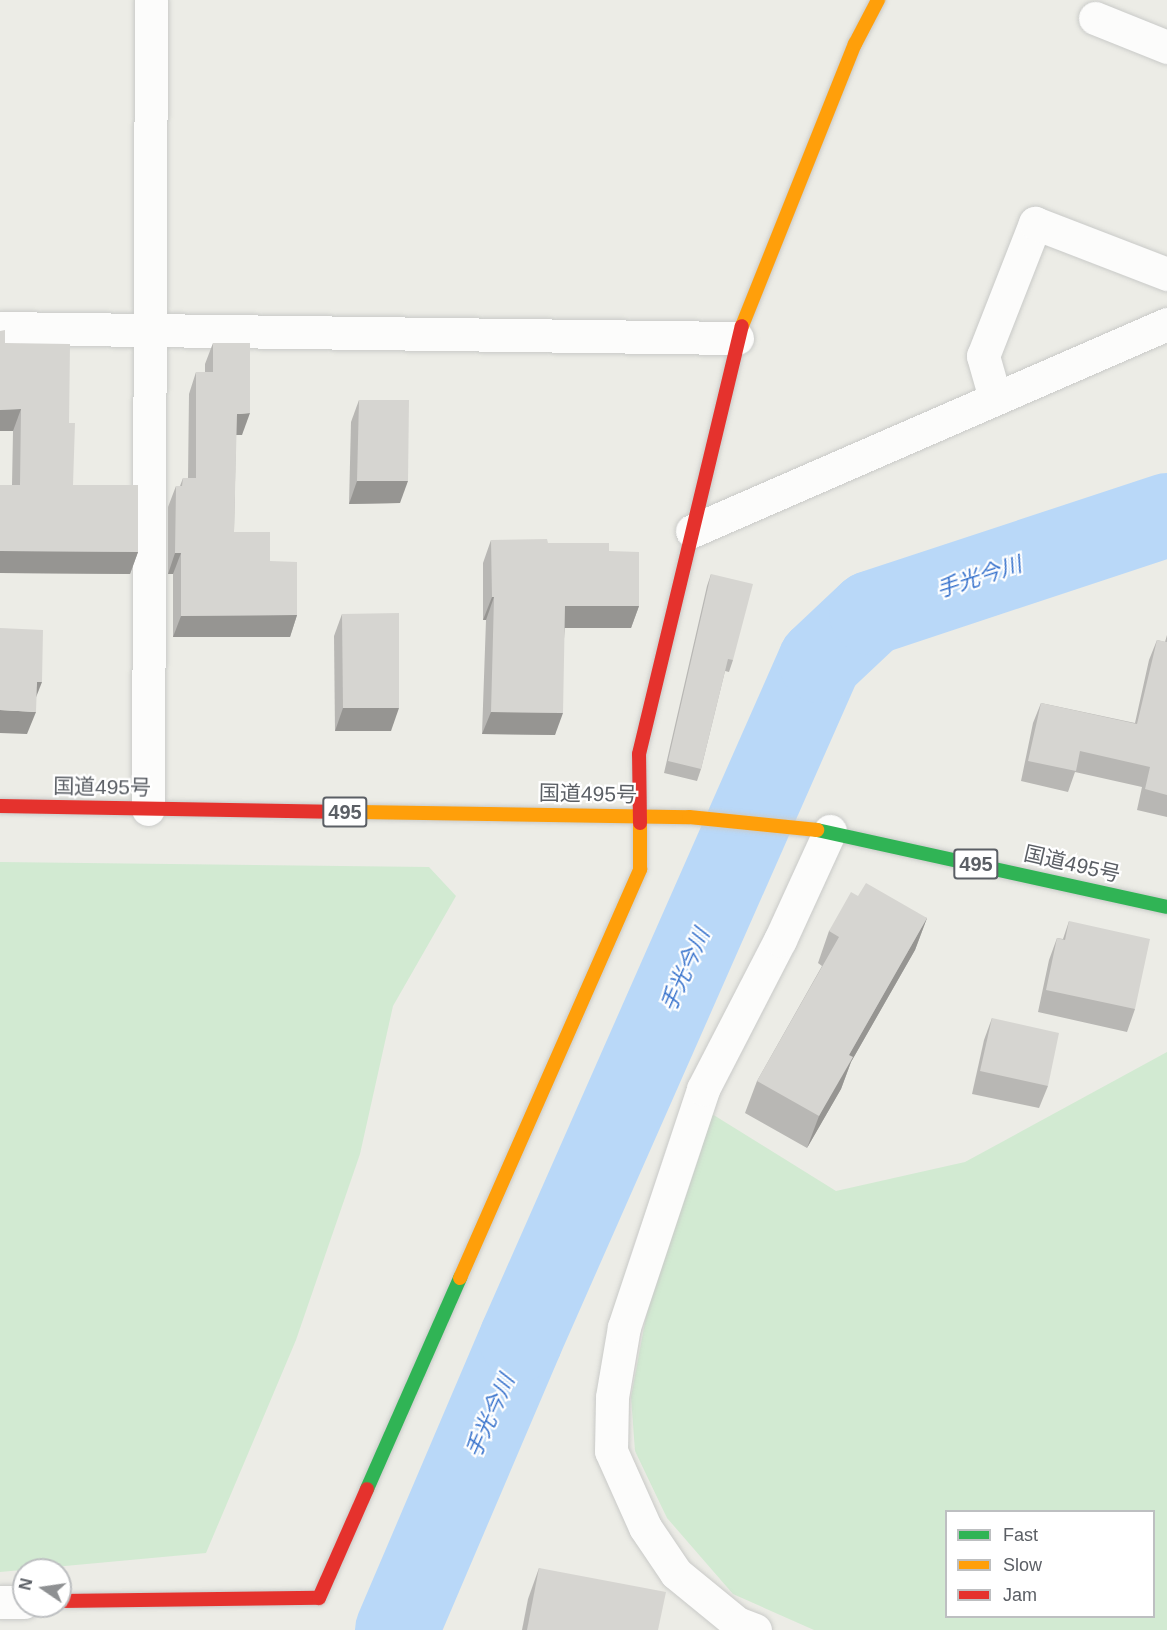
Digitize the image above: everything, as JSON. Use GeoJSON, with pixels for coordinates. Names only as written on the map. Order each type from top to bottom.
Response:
{"type":"FeatureCollection","features":[{"type":"Feature","properties":{"kind":"main road"},"geometry":{"type":"LineString","coordinates":[[72,1601],[319,1598],[640,869],[639,754],[737,338],[855,44],[878,0]]}},
{"type":"Feature","properties":{"kind":"main road","name":"国道495号"},"geometry":{"type":"LineString","coordinates":[[0,806],[689,817],[783,825],[830,831],[1167,907]]}},
{"type":"Feature","properties":{"kind":"street"},"geometry":{"type":"LineString","coordinates":[[148,809],[148,332],[152,0]]}},
{"type":"Feature","properties":{"kind":"street"},"geometry":{"type":"LineString","coordinates":[[1095,18],[1167,47]]}},
{"type":"Feature","properties":{"kind":"street"},"geometry":{"type":"LineString","coordinates":[[995,398],[982,356],[1035,224],[1167,274]]}},
{"type":"Feature","properties":{"kind":"street"},"geometry":{"type":"LineString","coordinates":[[692,531],[1167,324]]}},
{"type":"Feature","properties":{"kind":"street"},"geometry":{"type":"LineString","coordinates":[[0,328],[148,332],[737,338]]}},
{"type":"Feature","properties":{"kind":"street"},"geometry":{"type":"LineString","coordinates":[[755,1630],[737,1623],[676,1573],[645,1527],[611,1451],[612,1397],[624,1327],[703,1089],[780,940],[830,831]]}},
{"type":"Feature","properties":{"kind":"green space"},"geometry":{"type":"Polygon","coordinates":[[[0,862],[429,867],[456,896],[393,1006],[360,1154],[296,1340],[206,1553],[72,1565],[72,1558],[12,1558],[12,1571],[0,1572],[0,862]]]}},
{"type":"Feature","properties":{"kind":"green space"},"geometry":{"type":"Polygon","coordinates":[[[1167,1052],[1167,1630],[814,1630],[733,1594],[667,1518],[635,1451],[631,1397],[651,1290],[712,1114],[836,1191],[965,1162],[1167,1052]]]}},
{"type":"Feature","properties":{"kind":"building"},"geometry":{"type":"Polygon","coordinates":[[[5,330],[5,343],[70,344],[69,423],[75,423],[73,485],[138,485],[138,552],[0,551],[0,485],[20,485],[21,409],[0,410],[0,331],[5,330]]]}},
{"type":"Feature","properties":{"kind":"building"},"geometry":{"type":"Polygon","coordinates":[[[213,343],[250,343],[250,413],[237,414],[234,532],[270,532],[270,561],[297,562],[297,615],[181,616],[181,553],[175,553],[176,486],[182,486],[183,478],[196,478],[196,372],[213,372],[213,343]]]}},
{"type":"Feature","properties":{"kind":"building"},"geometry":{"type":"Polygon","coordinates":[[[359,400],[409,400],[408,481],[357,481],[359,400]]]}},
{"type":"Feature","properties":{"kind":"building"},"geometry":{"type":"Polygon","coordinates":[[[547,539],[548,543],[609,543],[609,551],[639,552],[639,606],[565,606],[563,713],[491,712],[494,597],[492,597],[491,540],[547,539]]]}},
{"type":"Feature","properties":{"kind":"building"},"geometry":{"type":"Polygon","coordinates":[[[711,574],[753,584],[733,660],[728,659],[701,769],[668,761],[711,574]]]}},
{"type":"Feature","properties":{"kind":"building"},"geometry":{"type":"Polygon","coordinates":[[[399,613],[399,708],[343,708],[342,614],[399,613]]]}},
{"type":"Feature","properties":{"kind":"building"},"geometry":{"type":"Polygon","coordinates":[[[0,628],[43,630],[42,682],[37,682],[36,712],[0,710],[0,628]]]}},
{"type":"Feature","properties":{"kind":"building"},"geometry":{"type":"Polygon","coordinates":[[[1157,640],[1167,642],[1167,795],[1145,789],[1150,767],[1080,751],[1076,771],[1028,761],[1041,703],[1137,724],[1157,640]]]}},
{"type":"Feature","properties":{"kind":"building"},"geometry":{"type":"Polygon","coordinates":[[[866,883],[927,918],[849,1055],[853,1057],[819,1116],[757,1081],[839,937],[829,931],[851,892],[858,896],[866,883]]]}},
{"type":"Feature","properties":{"kind":"building"},"geometry":{"type":"Polygon","coordinates":[[[1069,921],[1150,939],[1135,1009],[1046,990],[1057,938],[1065,940],[1069,921]]]}},
{"type":"Feature","properties":{"kind":"building"},"geometry":{"type":"Polygon","coordinates":[[[992,1018],[1059,1033],[1048,1086],[980,1071],[992,1018]]]}},
{"type":"Feature","properties":{"kind":"building"},"geometry":{"type":"Polygon","coordinates":[[[539,1568],[666,1592],[658,1630],[527,1630],[539,1568]]]}},
{"type":"Feature","properties":{"kind":"waterway","name":"手光今川"},"geometry":{"type":"LineString","coordinates":[[397,1630],[521,1339],[820,661],[871,613],[1167,515]]}},
{"type":"Feature","properties":{"kind":"traffic: fast"},"geometry":{"type":"LineString","coordinates":[[817,830],[1167,907]]}},
{"type":"Feature","properties":{"kind":"traffic: fast"},"geometry":{"type":"LineString","coordinates":[[367,1489],[460,1278]]}},
{"type":"Feature","properties":{"kind":"traffic: slow"},"geometry":{"type":"LineString","coordinates":[[742,326],[855,44],[878,0]]}},
{"type":"Feature","properties":{"kind":"traffic: slow"},"geometry":{"type":"LineString","coordinates":[[359,812],[689,817],[817,830]]}},
{"type":"Feature","properties":{"kind":"traffic: slow"},"geometry":{"type":"LineString","coordinates":[[460,1278],[640,869],[640,823]]}},
{"type":"Feature","properties":{"kind":"traffic: jam"},"geometry":{"type":"LineString","coordinates":[[640,823],[639,754],[742,326]]}},
{"type":"Feature","properties":{"kind":"traffic: jam"},"geometry":{"type":"LineString","coordinates":[[0,806],[359,812]]}},
{"type":"Feature","properties":{"kind":"traffic: jam"},"geometry":{"type":"LineString","coordinates":[[72,1601],[319,1598],[367,1489]]}}]}
